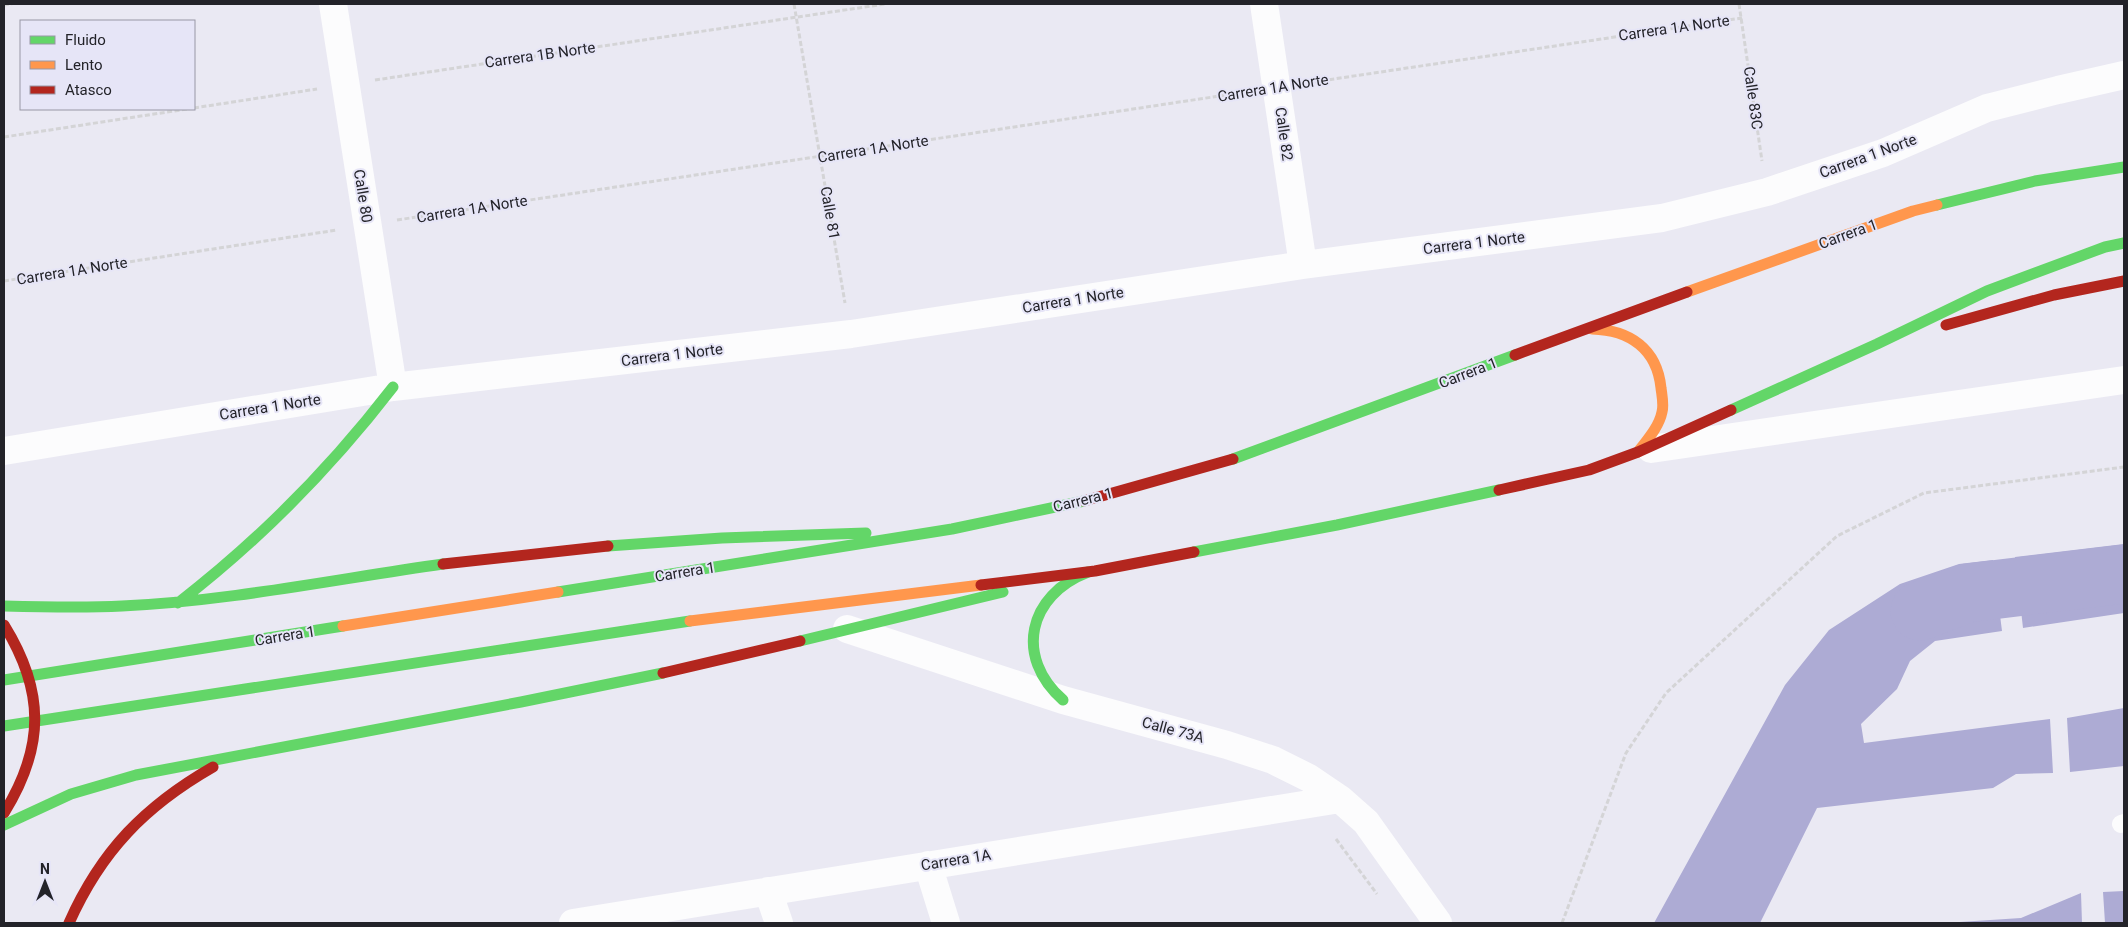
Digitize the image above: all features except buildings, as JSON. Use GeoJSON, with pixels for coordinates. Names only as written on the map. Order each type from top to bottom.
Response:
{"type":"FeatureCollection","features":[{"type":"Feature","properties":{"kind":"main road","name":"Carrera 1"},"geometry":{"type":"LineString","coordinates":[[4,680],[952,529],[1096,498],[1250,454],[1913,211],[2035,181],[2124,167]]}},
{"type":"Feature","properties":{"kind":"main road"},"geometry":{"type":"LineString","coordinates":[[4,825],[71,794],[136,775],[697,666],[1095,570],[1337,525],[1589,470],[1638,452],[1877,344],[1987,291],[2104,247],[2124,243]]}},
{"type":"Feature","properties":{"kind":"main road"},"geometry":{"type":"LineString","coordinates":[[1877,344],[2054,295],[2124,281]]}},
{"type":"Feature","properties":{"kind":"main road"},"geometry":{"type":"LineString","coordinates":[[1587,329],[1602,328],[1617,331],[1630,337],[1642,346],[1658,370],[1662,385],[1662,411],[1654,429],[1638,452]]}},
{"type":"Feature","properties":{"kind":"main road"},"geometry":{"type":"LineString","coordinates":[[178,603],[246,548],[326,468],[360,430],[393,387]]}},
{"type":"Feature","properties":{"kind":"main road"},"geometry":{"type":"LineString","coordinates":[[4,606],[90,609],[178,603],[482,559],[610,545],[722,538],[952,529]]}},
{"type":"Feature","properties":{"kind":"main road"},"geometry":{"type":"LineString","coordinates":[[4,726],[692,621],[1095,570]]}},
{"type":"Feature","properties":{"kind":"main road"},"geometry":{"type":"LineString","coordinates":[[1063,700],[1050,690],[1042,677],[1036,662],[1033,632],[1037,617],[1049,597],[1066,581],[1080,574],[1095,570]]}},
{"type":"Feature","properties":{"kind":"main road"},"geometry":{"type":"LineString","coordinates":[[4,625],[22,655],[30,678],[35,726],[32,750],[26,773],[16,796],[4,813]]}},
{"type":"Feature","properties":{"kind":"main road"},"geometry":{"type":"LineString","coordinates":[[69,923],[84,890],[100,864],[118,841],[139,820],[186,782],[240,756]]}},
{"type":"Feature","properties":{"kind":"street","name":"Calle 80"},"geometry":{"type":"LineString","coordinates":[[333,4],[393,387]]}},
{"type":"Feature","properties":{"kind":"street","name":"Calle 82"},"geometry":{"type":"LineString","coordinates":[[1264,4],[1303,265]]}},
{"type":"Feature","properties":{"kind":"street","name":"Carrera 1 Norte"},"geometry":{"type":"LineString","coordinates":[[4,451],[393,387],[851,334],[1303,265],[1662,218],[1766,192],[1883,153],[1987,108],[2124,75]]}},
{"type":"Feature","properties":{"kind":"street"},"geometry":{"type":"LineString","coordinates":[[1638,452],[2124,380]]}},
{"type":"Feature","properties":{"kind":"street","name":"Calle 73A"},"geometry":{"type":"LineString","coordinates":[[847,629],[1063,700],[1228,745],[1273,760],[1309,778],[1340,799],[1366,822],[1438,923]]}},
{"type":"Feature","properties":{"kind":"street","name":"Carrera 1A"},"geometry":{"type":"LineString","coordinates":[[573,923],[928,864],[1340,799]]}},
{"type":"Feature","properties":{"kind":"street"},"geometry":{"type":"LineString","coordinates":[[928,864],[946,923]]}},
{"type":"Feature","properties":{"kind":"street"},"geometry":{"type":"LineString","coordinates":[[768,891],[779,923]]}},
{"type":"Feature","properties":{"kind":"path"},"geometry":{"type":"LineString","coordinates":[[4,5],[12,4]]}},
{"type":"Feature","properties":{"kind":"path","name":"Calle 81"},"geometry":{"type":"LineString","coordinates":[[794,4],[851,334]]}},
{"type":"Feature","properties":{"kind":"path","name":"Carrera 1B Norte"},"geometry":{"type":"LineString","coordinates":[[195,108],[885,4]]}},
{"type":"Feature","properties":{"kind":"path","name":"Calle 83C"},"geometry":{"type":"LineString","coordinates":[[1740,4],[1766,192]]}},
{"type":"Feature","properties":{"kind":"path","name":"Carrera 1A Norte"},"geometry":{"type":"LineString","coordinates":[[4,281],[1742,18]]}},
{"type":"Feature","properties":{"kind":"path"},"geometry":{"type":"LineString","coordinates":[[4,137],[180,110]]}},
{"type":"Feature","properties":{"kind":"path"},"geometry":{"type":"LineString","coordinates":[[1562,923],[1626,753],[1666,693],[1838,536],[1924,493],[2124,467]]}},
{"type":"Feature","properties":{"kind":"path"},"geometry":{"type":"LineString","coordinates":[[1303,805],[1334,836],[1380,900]]}},
{"type":"Feature","properties":{"kind":"water"},"geometry":{"type":"Polygon","coordinates":[[[2124,544],[2124,613],[2023,628],[2015,557],[2124,544]]]}},
{"type":"Feature","properties":{"kind":"water"},"geometry":{"type":"Polygon","coordinates":[[[1993,560],[2002,631],[1935,641],[1910,661],[1897,689],[1861,724],[1864,743],[2050,719],[2053,773],[2016,774],[1993,788],[1817,808],[1760,923],[1654,923],[1785,685],[1829,630],[1900,584],[1959,564],[1993,560]]]}},
{"type":"Feature","properties":{"kind":"water"},"geometry":{"type":"Polygon","coordinates":[[[2124,708],[2124,766],[2070,772],[2067,718],[2124,708]]]}},
{"type":"Feature","properties":{"kind":"water"},"geometry":{"type":"Polygon","coordinates":[[[2124,891],[2124,923],[2105,923],[2103,892],[2124,891]]]}},
{"type":"Feature","properties":{"kind":"water"},"geometry":{"type":"Polygon","coordinates":[[[2081,893],[2082,923],[1944,923],[2021,918],[2081,893]]]}},
{"type":"Feature","properties":{"kind":"waterway"},"geometry":{"type":"LineString","coordinates":[[1920,611],[1967,593],[2124,574]]}},
{"type":"Feature","properties":{"kind":"traffic: fast"},"geometry":{"type":"LineString","coordinates":[[1937,205],[2035,181],[2124,167]]}},
{"type":"Feature","properties":{"kind":"traffic: fast"},"geometry":{"type":"LineString","coordinates":[[1731,410],[1877,344],[1987,291],[2105,247],[2124,243]]}},
{"type":"Feature","properties":{"kind":"traffic: fast"},"geometry":{"type":"LineString","coordinates":[[1233,459],[1515,355]]}},
{"type":"Feature","properties":{"kind":"traffic: fast"},"geometry":{"type":"LineString","coordinates":[[178,603],[238,554],[293,502],[344,447],[393,387]]}},
{"type":"Feature","properties":{"kind":"traffic: fast"},"geometry":{"type":"LineString","coordinates":[[1194,552],[1337,525],[1499,490]]}},
{"type":"Feature","properties":{"kind":"traffic: fast"},"geometry":{"type":"LineString","coordinates":[[558,592],[952,529],[1084,501]]}},
{"type":"Feature","properties":{"kind":"traffic: fast"},"geometry":{"type":"LineString","coordinates":[[608,546],[722,538],[866,533]]}},
{"type":"Feature","properties":{"kind":"traffic: fast"},"geometry":{"type":"LineString","coordinates":[[4,606],[93,607],[162,603],[243,594],[443,564]]}},
{"type":"Feature","properties":{"kind":"traffic: fast"},"geometry":{"type":"LineString","coordinates":[[1063,700],[1048,683],[1038,665],[1034,647],[1035,628],[1041,611],[1052,596],[1068,582],[1088,572]]}},
{"type":"Feature","properties":{"kind":"traffic: fast"},"geometry":{"type":"LineString","coordinates":[[800,641],[1003,592]]}},
{"type":"Feature","properties":{"kind":"traffic: fast"},"geometry":{"type":"LineString","coordinates":[[4,726],[690,621]]}},
{"type":"Feature","properties":{"kind":"traffic: fast"},"geometry":{"type":"LineString","coordinates":[[4,680],[343,626]]}},
{"type":"Feature","properties":{"kind":"traffic: fast"},"geometry":{"type":"LineString","coordinates":[[4,825],[71,794],[136,775],[663,673]]}},
{"type":"Feature","properties":{"kind":"traffic: slow"},"geometry":{"type":"LineString","coordinates":[[1687,292],[1913,211],[1937,205]]}},
{"type":"Feature","properties":{"kind":"traffic: slow"},"geometry":{"type":"LineString","coordinates":[[1592,329],[1606,330],[1629,338],[1639,344],[1654,362],[1663,400],[1662,412],[1655,428],[1638,452]]}},
{"type":"Feature","properties":{"kind":"traffic: slow"},"geometry":{"type":"LineString","coordinates":[[690,621],[981,585]]}},
{"type":"Feature","properties":{"kind":"traffic: slow"},"geometry":{"type":"LineString","coordinates":[[343,626],[558,592]]}},
{"type":"Feature","properties":{"kind":"traffic: jam"},"geometry":{"type":"LineString","coordinates":[[1946,325],[2054,295],[2124,281]]}},
{"type":"Feature","properties":{"kind":"traffic: jam"},"geometry":{"type":"LineString","coordinates":[[1515,355],[1687,292]]}},
{"type":"Feature","properties":{"kind":"traffic: jam"},"geometry":{"type":"LineString","coordinates":[[1499,490],[1589,470],[1638,452],[1731,410]]}},
{"type":"Feature","properties":{"kind":"traffic: jam"},"geometry":{"type":"LineString","coordinates":[[1084,501],[1233,459]]}},
{"type":"Feature","properties":{"kind":"traffic: jam"},"geometry":{"type":"LineString","coordinates":[[443,564],[608,546]]}},
{"type":"Feature","properties":{"kind":"traffic: jam"},"geometry":{"type":"LineString","coordinates":[[981,585],[1095,571],[1194,552]]}},
{"type":"Feature","properties":{"kind":"traffic: jam"},"geometry":{"type":"LineString","coordinates":[[4,625],[27,673],[33,696],[35,719],[33,742],[27,765],[4,813]]}},
{"type":"Feature","properties":{"kind":"traffic: jam"},"geometry":{"type":"LineString","coordinates":[[663,673],[800,641]]}},
{"type":"Feature","properties":{"kind":"traffic: jam"},"geometry":{"type":"LineString","coordinates":[[69,923],[95,874],[127,833],[166,798],[213,767]]}}]}
